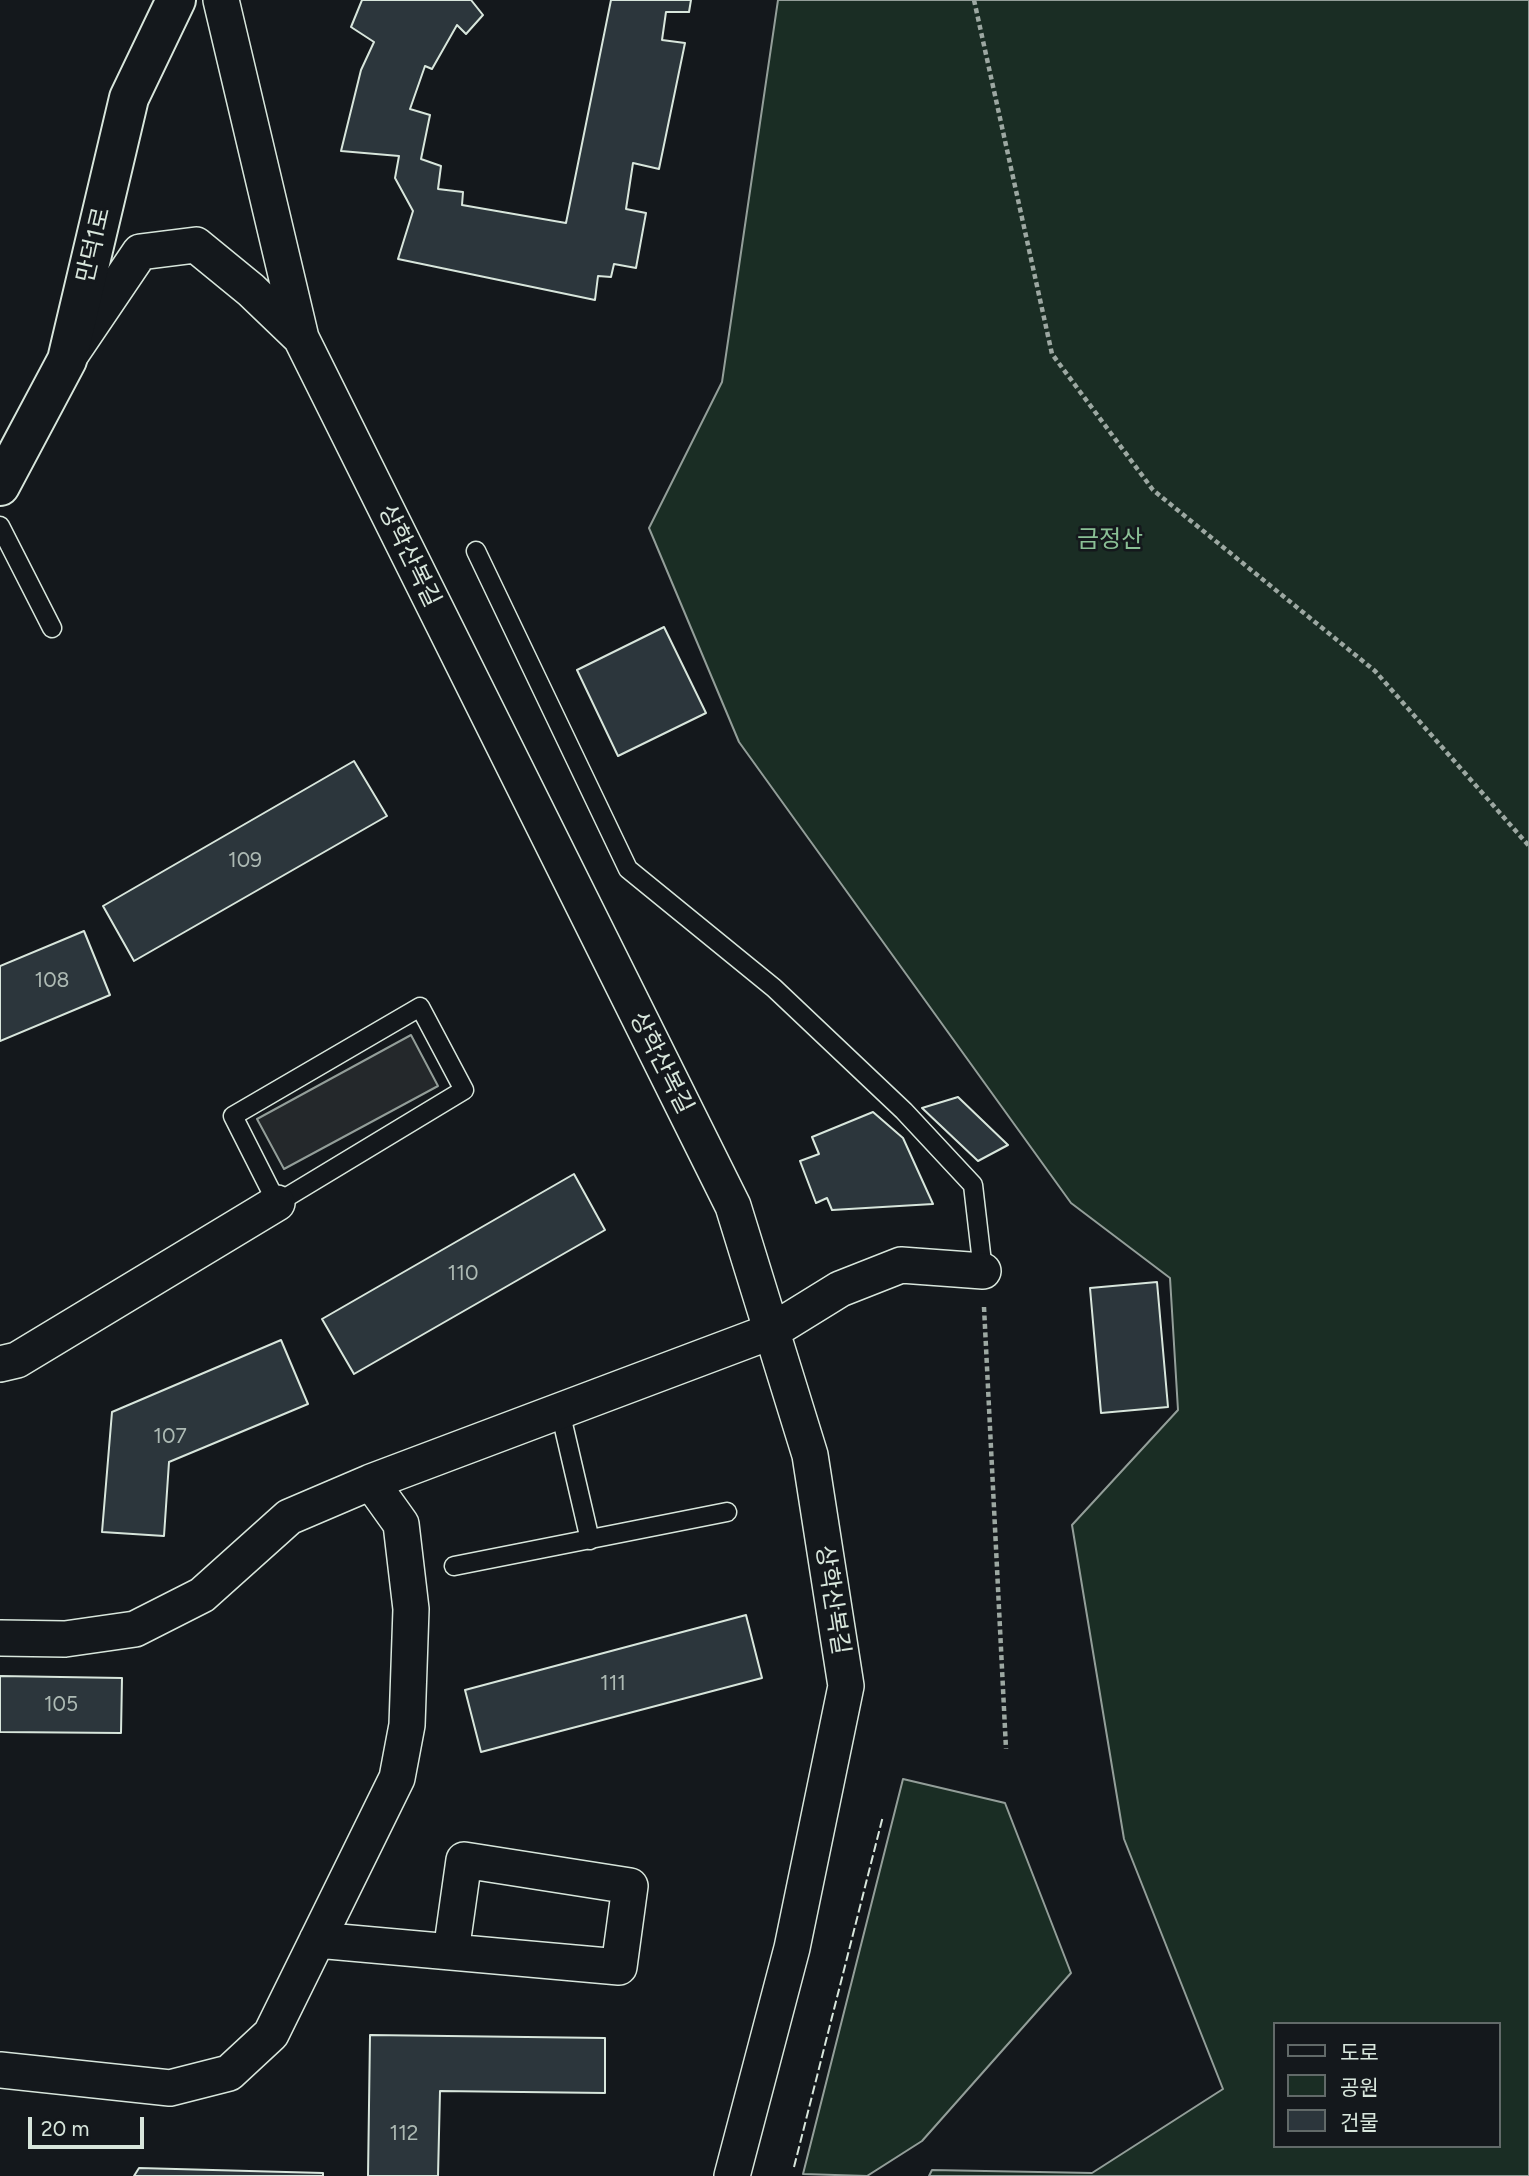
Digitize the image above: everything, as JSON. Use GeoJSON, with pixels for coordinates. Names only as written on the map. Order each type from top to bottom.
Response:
{"type":"FeatureCollection","features":[{"type":"Feature","properties":{"kind":"main road","name":"만덕1로"},"geometry":{"type":"LineString","coordinates":[[0,486],[67,360],[129,99],[176,0]]}},
{"type":"Feature","properties":{"kind":"street","name":"상학산복길"},"geometry":{"type":"LineString","coordinates":[[221,0],[301,338],[733,1206],[810,1455],[846,1686],[793,1948],[732,2176]]}},
{"type":"Feature","properties":{"kind":"street"},"geometry":{"type":"LineString","coordinates":[[67,360],[140,252],[196,245],[251,290],[301,338]]}},
{"type":"Feature","properties":{"kind":"street"},"geometry":{"type":"LineString","coordinates":[[0,1364],[17,1360],[277,1203]]}},
{"type":"Feature","properties":{"kind":"street"},"geometry":{"type":"LineString","coordinates":[[0,1638],[65,1639],[135,1629],[202,1595],[289,1517],[370,1482],[772,1331],[840,1289],[901,1265],[983,1271]]}},
{"type":"Feature","properties":{"kind":"street"},"geometry":{"type":"LineString","coordinates":[[0,2070],[170,2088],[229,2073],[271,2034],[397,1777],[407,1725],[411,1609],[401,1524],[370,1482]]}},
{"type":"Feature","properties":{"kind":"street"},"geometry":{"type":"LineString","coordinates":[[317,1940],[451,1952],[620,1967],[630,1886],[464,1860],[451,1952]]}},
{"type":"Feature","properties":{"kind":"lane"},"geometry":{"type":"LineString","coordinates":[[0,526],[52,628]]}},
{"type":"Feature","properties":{"kind":"lane"},"geometry":{"type":"LineString","coordinates":[[476,551],[628,869],[774,988],[904,1111],[973,1185],[983,1271]]}},
{"type":"Feature","properties":{"kind":"lane"},"geometry":{"type":"LineString","coordinates":[[420,1007],[464,1090],[277,1203],[233,1115],[420,1007]]}},
{"type":"Feature","properties":{"kind":"lane"},"geometry":{"type":"LineString","coordinates":[[560,1411],[590,1540]]}},
{"type":"Feature","properties":{"kind":"lane"},"geometry":{"type":"LineString","coordinates":[[454,1566],[727,1512]]}},
{"type":"Feature","properties":{"kind":"path"},"geometry":{"type":"LineString","coordinates":[[974,0],[1052,354],[1153,490],[1375,671],[1529,846]]}},
{"type":"Feature","properties":{"kind":"path"},"geometry":{"type":"LineString","coordinates":[[983,1271],[1006,1749]]}},
{"type":"Feature","properties":{"kind":"green space","name":"금정산"},"geometry":{"type":"Polygon","coordinates":[[[778,0],[1529,0],[1529,2176],[929,2176],[932,2170],[1092,2173],[1223,2089],[1124,1839],[1072,1525],[1178,1410],[1170,1278],[1071,1203],[739,742],[649,528],[722,382],[778,0]]]}},
{"type":"Feature","properties":{"kind":"green space"},"geometry":{"type":"Polygon","coordinates":[[[903,1779],[1005,1803],[1071,1973],[922,2141],[867,2176],[803,2174],[903,1779]]]}},
{"type":"Feature","properties":{"kind":"shaded area"},"geometry":{"type":"Polygon","coordinates":[[[411,1035],[438,1086],[284,1169],[257,1119],[411,1035]]]}},
{"type":"Feature","properties":{"kind":"building"},"geometry":{"type":"Polygon","coordinates":[[[362,0],[471,0],[483,15],[466,34],[457,25],[432,69],[425,66],[410,109],[430,115],[421,159],[441,166],[438,189],[463,192],[462,205],[566,223],[611,0],[691,0],[689,12],[666,12],[662,40],[685,43],[659,169],[633,163],[626,209],[646,213],[636,268],[614,264],[611,277],[598,276],[595,300],[398,259],[413,211],[395,178],[399,156],[341,151],[361,70],[374,42],[351,27],[362,0]]]}},
{"type":"Feature","properties":{"kind":"building"},"geometry":{"type":"Polygon","coordinates":[[[664,627],[706,713],[618,756],[577,670],[664,627]]]}},
{"type":"Feature","properties":{"kind":"building"},"geometry":{"type":"Polygon","coordinates":[[[354,761],[387,816],[134,961],[103,906],[354,761]]]}},
{"type":"Feature","properties":{"kind":"building"},"geometry":{"type":"Polygon","coordinates":[[[84,931],[110,995],[0,1041],[0,966],[84,931]]]}},
{"type":"Feature","properties":{"kind":"building"},"geometry":{"type":"Polygon","coordinates":[[[958,1097],[1008,1145],[978,1161],[922,1108],[958,1097]]]}},
{"type":"Feature","properties":{"kind":"building"},"geometry":{"type":"Polygon","coordinates":[[[873,1112],[903,1138],[933,1204],[832,1210],[827,1198],[816,1203],[800,1161],[819,1154],[812,1137],[873,1112]]]}},
{"type":"Feature","properties":{"kind":"building"},"geometry":{"type":"Polygon","coordinates":[[[574,1174],[605,1230],[354,1374],[322,1319],[574,1174]]]}},
{"type":"Feature","properties":{"kind":"building"},"geometry":{"type":"Polygon","coordinates":[[[1157,1282],[1168,1407],[1101,1413],[1090,1288],[1157,1282]]]}},
{"type":"Feature","properties":{"kind":"building"},"geometry":{"type":"Polygon","coordinates":[[[281,1340],[308,1404],[169,1462],[164,1536],[102,1532],[112,1412],[281,1340]]]}},
{"type":"Feature","properties":{"kind":"building"},"geometry":{"type":"Polygon","coordinates":[[[746,1615],[762,1678],[481,1752],[465,1690],[746,1615]]]}},
{"type":"Feature","properties":{"kind":"building"},"geometry":{"type":"Polygon","coordinates":[[[0,1676],[122,1678],[121,1733],[0,1732],[0,1676]]]}},
{"type":"Feature","properties":{"kind":"building"},"geometry":{"type":"Polygon","coordinates":[[[370,2035],[605,2038],[605,2093],[440,2091],[438,2176],[368,2176],[370,2035]]]}},
{"type":"Feature","properties":{"kind":"building"},"geometry":{"type":"Polygon","coordinates":[[[139,2168],[323,2173],[323,2176],[134,2176],[139,2168]]]}},
{"type":"Feature","properties":{"kind":"fence"},"geometry":{"type":"LineString","coordinates":[[794,2167],[883,1816]]}}]}
